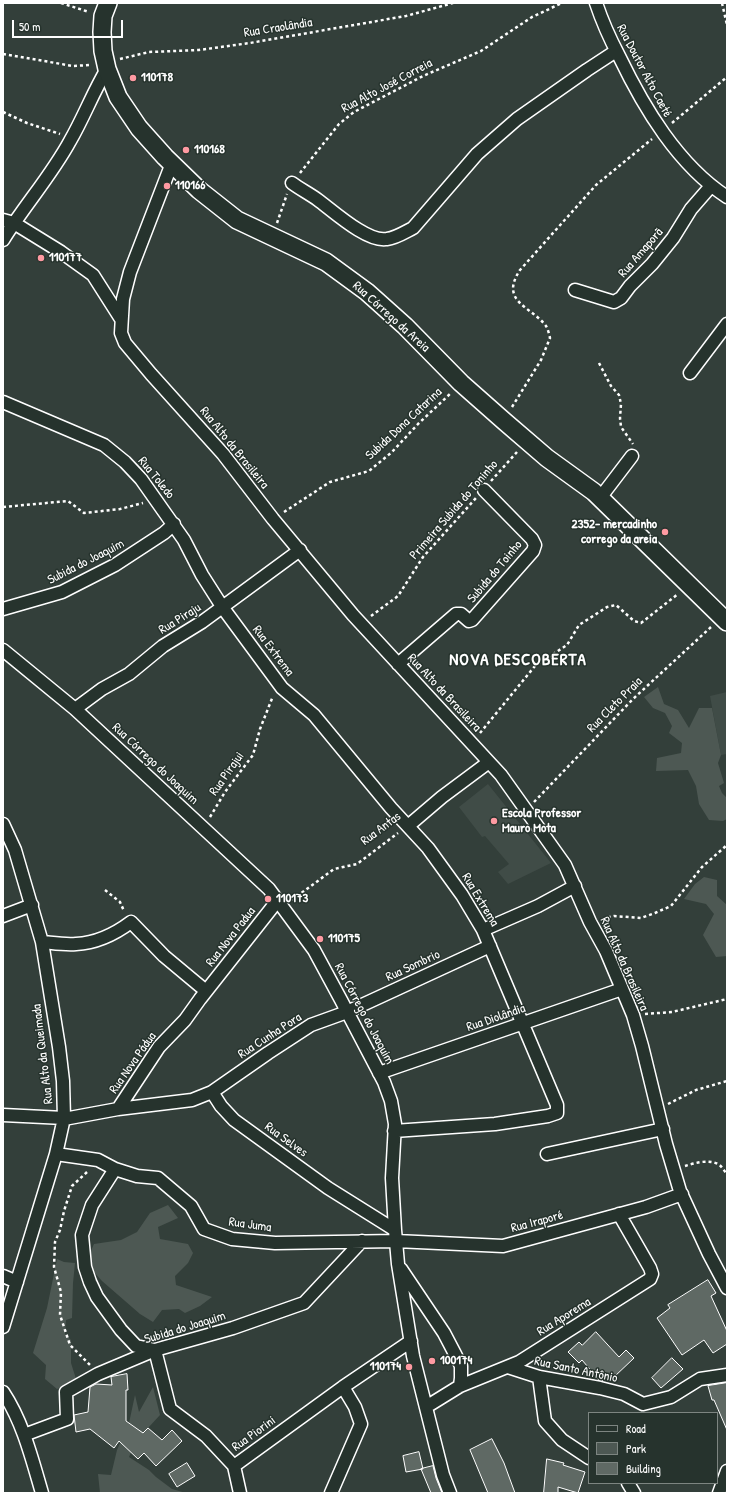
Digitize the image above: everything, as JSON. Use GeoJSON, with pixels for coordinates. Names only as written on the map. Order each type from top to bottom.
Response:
{"type":"FeatureCollection","features":[{"type":"Feature","properties":{"kind":"street","name":"Rua Doutor Alto Caeté"},"geometry":{"type":"LineString","coordinates":[[596,3],[616,51],[642,100],[661,131],[711,186],[727,197]]}},
{"type":"Feature","properties":{"kind":"street","name":"Rua Córrego da Areia"},"geometry":{"type":"LineString","coordinates":[[106,10],[103,51],[106,66],[118,97],[139,128],[199,190],[237,220],[326,262],[367,292],[406,326],[461,383],[504,421],[547,458],[594,492],[724,620]]}},
{"type":"Feature","properties":{"kind":"street"},"geometry":{"type":"LineString","coordinates":[[292,184],[317,200],[350,225],[374,238],[386,240],[405,233],[413,228],[477,154],[517,119],[586,70],[616,51]]}},
{"type":"Feature","properties":{"kind":"street"},"geometry":{"type":"LineString","coordinates":[[3,240],[9,222],[57,163],[70,140],[106,66]]}},
{"type":"Feature","properties":{"kind":"street","name":"Rua Alto da Brasileira"},"geometry":{"type":"LineString","coordinates":[[172,163],[130,272],[123,299],[121,319],[121,333],[125,343],[133,354],[222,454],[273,519],[361,624],[501,775],[565,865],[590,922],[606,952],[633,1016],[673,1170],[709,1254],[727,1288]]}},
{"type":"Feature","properties":{"kind":"street","name":"Rua Amaporã"},"geometry":{"type":"LineString","coordinates":[[575,290],[614,302],[621,298],[673,238],[691,209],[711,186]]}},
{"type":"Feature","properties":{"kind":"street"},"geometry":{"type":"LineString","coordinates":[[9,222],[61,252],[94,275],[121,319]]}},
{"type":"Feature","properties":{"kind":"street"},"geometry":{"type":"LineString","coordinates":[[690,374],[727,324]]}},
{"type":"Feature","properties":{"kind":"street","name":"Rua Toledo"},"geometry":{"type":"LineString","coordinates":[[3,402],[104,445],[141,479],[174,524],[202,575],[223,608]]}},
{"type":"Feature","properties":{"kind":"street"},"geometry":{"type":"LineString","coordinates":[[600,498],[632,456]]}},
{"type":"Feature","properties":{"kind":"street","name":"Subida do Toinho"},"geometry":{"type":"LineString","coordinates":[[398,664],[456,614],[461,614],[469,621],[472,620],[533,551],[535,545],[532,539],[484,490]]}},
{"type":"Feature","properties":{"kind":"street","name":"Subida do Joaquim"},"geometry":{"type":"LineString","coordinates":[[3,609],[62,592],[115,565],[164,533],[174,524]]}},
{"type":"Feature","properties":{"kind":"street","name":"Rua Piraju"},"geometry":{"type":"LineString","coordinates":[[75,709],[102,690],[129,674],[163,646],[223,608],[300,550]]}},
{"type":"Feature","properties":{"kind":"street","name":"Rua Extrema"},"geometry":{"type":"LineString","coordinates":[[223,608],[282,688],[314,715],[391,808],[442,866],[462,895],[483,930],[557,1105],[557,1113],[548,1116],[495,1124],[394,1131]]}},
{"type":"Feature","properties":{"kind":"street","name":"Rua Córrego do Joaquim"},"geometry":{"type":"LineString","coordinates":[[3,650],[75,709],[269,888],[314,950],[347,1012],[379,1073],[391,1101],[394,1131],[392,1178],[398,1264],[411,1341],[442,1475],[450,1493]]}},
{"type":"Feature","properties":{"kind":"street","name":"Rua Antas"},"geometry":{"type":"LineString","coordinates":[[408,826],[442,796],[490,762]]}},
{"type":"Feature","properties":{"kind":"street","name":"Rua Alto da Queimada"},"geometry":{"type":"LineString","coordinates":[[3,824],[15,850],[42,942],[59,1047],[63,1081],[64,1118],[56,1154],[3,1327]]}},
{"type":"Feature","properties":{"kind":"street"},"geometry":{"type":"LineString","coordinates":[[483,930],[538,906],[575,886]]}},
{"type":"Feature","properties":{"kind":"street","name":"Rua Nova Padua"},"geometry":{"type":"LineString","coordinates":[[206,991],[280,903]]}},
{"type":"Feature","properties":{"kind":"street"},"geometry":{"type":"LineString","coordinates":[[3,916],[32,905]]}},
{"type":"Feature","properties":{"kind":"street"},"geometry":{"type":"LineString","coordinates":[[42,942],[76,944],[103,939],[131,922],[164,956],[206,991]]}},
{"type":"Feature","properties":{"kind":"street","name":"Rua Sombrio"},"geometry":{"type":"LineString","coordinates":[[347,1012],[490,946]]}},
{"type":"Feature","properties":{"kind":"street","name":"Rua Diolândia"},"geometry":{"type":"LineString","coordinates":[[379,1073],[622,989]]}},
{"type":"Feature","properties":{"kind":"street","name":"Rua Nova Pádua"},"geometry":{"type":"LineString","coordinates":[[3,1115],[64,1118],[118,1109],[159,1047],[185,1020],[206,991]]}},
{"type":"Feature","properties":{"kind":"street","name":"Rua Cunha Pora"},"geometry":{"type":"LineString","coordinates":[[118,1109],[192,1100],[212,1092],[297,1033],[347,1012]]}},
{"type":"Feature","properties":{"kind":"street","name":"Rua Selves"},"geometry":{"type":"LineString","coordinates":[[212,1092],[221,1106],[234,1120],[395,1236]]}},
{"type":"Feature","properties":{"kind":"street"},"geometry":{"type":"LineString","coordinates":[[547,1154],[662,1129]]}},
{"type":"Feature","properties":{"kind":"street","name":"Rua Juma"},"geometry":{"type":"LineString","coordinates":[[56,1154],[98,1160],[115,1169],[137,1176],[158,1178],[191,1206],[204,1229],[232,1239],[276,1243],[362,1241],[395,1236]]}},
{"type":"Feature","properties":{"kind":"street"},"geometry":{"type":"LineString","coordinates":[[115,1169],[92,1205],[82,1235],[85,1267],[97,1297],[121,1330],[136,1346],[156,1350]]}},
{"type":"Feature","properties":{"kind":"street","name":"Rua Iraporé"},"geometry":{"type":"LineString","coordinates":[[395,1236],[503,1246],[620,1214],[682,1194]]}},
{"type":"Feature","properties":{"kind":"street","name":"Rua Aporema"},"geometry":{"type":"LineString","coordinates":[[426,1407],[460,1386],[519,1362],[650,1279],[652,1274],[650,1268],[620,1214]]}},
{"type":"Feature","properties":{"kind":"street","name":"Subida do Joaquim"},"geometry":{"type":"LineString","coordinates":[[24,1435],[67,1419],[66,1392],[98,1374],[156,1350],[233,1328],[304,1303],[362,1241]]}},
{"type":"Feature","properties":{"kind":"street"},"geometry":{"type":"LineString","coordinates":[[398,1264],[444,1333],[455,1354],[461,1366],[460,1386]]}},
{"type":"Feature","properties":{"kind":"street"},"geometry":{"type":"LineString","coordinates":[[3,1276],[17,1282]]}},
{"type":"Feature","properties":{"kind":"street","name":"Rua Piorini"},"geometry":{"type":"LineString","coordinates":[[156,1350],[170,1409],[206,1436],[234,1466],[343,1387],[411,1341]]}},
{"type":"Feature","properties":{"kind":"street","name":"Rua Santo Antônio"},"geometry":{"type":"LineString","coordinates":[[508,1367],[539,1377],[624,1394],[643,1404],[671,1397],[700,1379],[727,1375]]}},
{"type":"Feature","properties":{"kind":"street"},"geometry":{"type":"LineString","coordinates":[[539,1377],[544,1421],[562,1440],[588,1457]]}},
{"type":"Feature","properties":{"kind":"street"},"geometry":{"type":"LineString","coordinates":[[331,1493],[361,1424],[355,1407],[343,1387]]}},
{"type":"Feature","properties":{"kind":"street"},"geometry":{"type":"LineString","coordinates":[[3,1392],[24,1435],[42,1493]]}},
{"type":"Feature","properties":{"kind":"street"},"geometry":{"type":"LineString","coordinates":[[234,1466],[240,1493]]}},
{"type":"Feature","properties":{"kind":"street"},"geometry":{"type":"LineString","coordinates":[[719,1493],[727,1471]]}},
{"type":"Feature","properties":{"kind":"street"},"geometry":{"type":"LineString","coordinates":[[629,1484],[634,1493]]}},
{"type":"Feature","properties":{"kind":"path"},"geometry":{"type":"LineString","coordinates":[[61,3],[106,10]]}},
{"type":"Feature","properties":{"kind":"path","name":"Rua Craolândia"},"geometry":{"type":"LineString","coordinates":[[3,54],[73,66],[106,66],[149,52],[199,50],[250,43],[398,18],[453,3]]}},
{"type":"Feature","properties":{"kind":"path","name":"Rua Alto José Correia"},"geometry":{"type":"LineString","coordinates":[[273,238],[284,200],[292,184],[339,124],[354,112],[417,80],[481,51],[532,17],[562,3]]}},
{"type":"Feature","properties":{"kind":"path"},"geometry":{"type":"LineString","coordinates":[[722,3],[727,25]]}},
{"type":"Feature","properties":{"kind":"path"},"geometry":{"type":"LineString","coordinates":[[504,421],[541,360],[550,338],[546,327],[516,300],[513,289],[514,280],[535,253],[596,185],[727,78]]}},
{"type":"Feature","properties":{"kind":"path"},"geometry":{"type":"LineString","coordinates":[[3,112],[27,123],[57,132],[70,140]]}},
{"type":"Feature","properties":{"kind":"path"},"geometry":{"type":"LineString","coordinates":[[599,363],[611,386],[618,395],[621,404],[621,427],[633,444],[634,450],[632,456]]}},
{"type":"Feature","properties":{"kind":"path","name":"Subida Dona Catarina"},"geometry":{"type":"LineString","coordinates":[[273,519],[330,482],[369,471],[392,452],[418,424],[461,383]]}},
{"type":"Feature","properties":{"kind":"path","name":"Primeira Subida do Toninho"},"geometry":{"type":"LineString","coordinates":[[361,624],[398,596],[422,557],[527,441]]}},
{"type":"Feature","properties":{"kind":"path"},"geometry":{"type":"LineString","coordinates":[[3,507],[68,501],[84,513],[120,509],[156,499]]}},
{"type":"Feature","properties":{"kind":"path"},"geometry":{"type":"LineString","coordinates":[[471,743],[535,666],[567,645],[579,625],[607,607],[616,605],[634,621],[641,623],[689,584]]}},
{"type":"Feature","properties":{"kind":"path","name":"Rua Cleto Praia"},"geometry":{"type":"LineString","coordinates":[[526,810],[633,700],[724,620]]}},
{"type":"Feature","properties":{"kind":"path","name":"Rua Pirajui"},"geometry":{"type":"LineString","coordinates":[[203,827],[225,792],[253,755],[260,729],[273,695],[282,688]]}},
{"type":"Feature","properties":{"kind":"path","name":"Rua Antas"},"geometry":{"type":"LineString","coordinates":[[280,903],[334,869],[357,864],[408,826]]}},
{"type":"Feature","properties":{"kind":"path"},"geometry":{"type":"LineString","coordinates":[[590,922],[614,916],[641,918],[671,906],[702,867],[727,845]]}},
{"type":"Feature","properties":{"kind":"path"},"geometry":{"type":"LineString","coordinates":[[105,890],[120,902],[131,922]]}},
{"type":"Feature","properties":{"kind":"path"},"geometry":{"type":"LineString","coordinates":[[633,1016],[672,1012],[727,999]]}},
{"type":"Feature","properties":{"kind":"path"},"geometry":{"type":"LineString","coordinates":[[658,1109],[696,1090],[727,1081]]}},
{"type":"Feature","properties":{"kind":"path"},"geometry":{"type":"LineString","coordinates":[[98,1160],[72,1186],[60,1230],[55,1242],[54,1268],[61,1292],[60,1315],[70,1345],[98,1374]]}},
{"type":"Feature","properties":{"kind":"path"},"geometry":{"type":"LineString","coordinates":[[673,1170],[695,1163],[710,1162],[719,1164],[727,1174]]}},
{"type":"Feature","properties":{"kind":"shaded area"},"geometry":{"type":"Polygon","coordinates":[[[727,692],[727,754],[721,755],[710,696],[727,692]]]}},
{"type":"Feature","properties":{"kind":"shaded area","name":"Escola Professor Mauro Mota"},"geometry":{"type":"Polygon","coordinates":[[[488,784],[551,863],[508,884],[498,872],[509,864],[485,836],[482,837],[459,807],[488,784]]]}},
{"type":"Feature","properties":{"kind":"green space"},"geometry":{"type":"Polygon","coordinates":[[[658,687],[664,704],[678,710],[689,728],[699,708],[712,708],[721,755],[718,763],[724,783],[719,786],[722,793],[727,798],[727,819],[723,821],[709,820],[699,804],[696,786],[688,770],[656,771],[657,758],[681,753],[682,743],[669,733],[672,726],[665,713],[653,708],[644,697],[658,687]]]}},
{"type":"Feature","properties":{"kind":"green space"},"geometry":{"type":"Polygon","coordinates":[[[704,877],[717,880],[717,896],[727,905],[727,956],[716,957],[703,935],[714,914],[706,904],[684,899],[695,884],[704,877]]]}},
{"type":"Feature","properties":{"kind":"green space"},"geometry":{"type":"Polygon","coordinates":[[[168,1205],[178,1218],[158,1227],[160,1239],[188,1244],[193,1253],[188,1263],[175,1276],[176,1285],[212,1297],[200,1306],[185,1313],[179,1309],[162,1310],[153,1322],[140,1314],[102,1281],[93,1271],[89,1255],[94,1244],[121,1240],[137,1232],[150,1213],[168,1205]]]}},
{"type":"Feature","properties":{"kind":"green space"},"geometry":{"type":"Polygon","coordinates":[[[57,1259],[64,1262],[75,1263],[72,1318],[66,1320],[65,1334],[71,1340],[71,1363],[77,1382],[57,1389],[45,1379],[46,1365],[33,1353],[47,1308],[57,1259]]]}},
{"type":"Feature","properties":{"kind":"green space"},"geometry":{"type":"Polygon","coordinates":[[[153,1387],[160,1415],[136,1441],[129,1457],[149,1470],[172,1489],[186,1493],[100,1493],[98,1474],[111,1475],[117,1450],[129,1423],[135,1395],[139,1412],[153,1387]]]}},
{"type":"Feature","properties":{"kind":"building"},"geometry":{"type":"Polygon","coordinates":[[[708,1280],[716,1293],[711,1296],[727,1331],[727,1344],[713,1353],[704,1340],[682,1355],[657,1318],[670,1308],[668,1305],[708,1280]]]}},
{"type":"Feature","properties":{"kind":"building"},"geometry":{"type":"Polygon","coordinates":[[[596,1332],[619,1357],[626,1350],[634,1358],[614,1377],[611,1373],[602,1381],[599,1380],[582,1360],[579,1363],[568,1352],[579,1342],[582,1345],[596,1332]]]}},
{"type":"Feature","properties":{"kind":"building"},"geometry":{"type":"Polygon","coordinates":[[[672,1358],[683,1369],[661,1388],[652,1378],[672,1358]]]}},
{"type":"Feature","properties":{"kind":"building"},"geometry":{"type":"Polygon","coordinates":[[[127,1374],[128,1390],[126,1390],[126,1421],[143,1433],[148,1428],[162,1440],[172,1430],[182,1441],[156,1466],[144,1453],[138,1459],[119,1441],[114,1448],[90,1429],[76,1432],[74,1415],[88,1412],[90,1387],[96,1384],[112,1385],[111,1377],[127,1374]]]}},
{"type":"Feature","properties":{"kind":"building"},"geometry":{"type":"Polygon","coordinates":[[[727,1383],[727,1430],[714,1400],[712,1400],[708,1386],[727,1383]]]}},
{"type":"Feature","properties":{"kind":"building"},"geometry":{"type":"Polygon","coordinates":[[[492,1439],[504,1463],[515,1493],[488,1493],[470,1450],[492,1439]]]}},
{"type":"Feature","properties":{"kind":"building"},"geometry":{"type":"Polygon","coordinates":[[[419,1452],[423,1469],[406,1472],[403,1456],[419,1452]]]}},
{"type":"Feature","properties":{"kind":"building"},"geometry":{"type":"Polygon","coordinates":[[[547,1459],[564,1463],[563,1465],[585,1472],[578,1493],[558,1487],[558,1493],[544,1493],[547,1459]]]}},
{"type":"Feature","properties":{"kind":"building"},"geometry":{"type":"Polygon","coordinates":[[[187,1463],[195,1476],[177,1487],[169,1474],[187,1463]]]}},
{"type":"Feature","properties":{"kind":"building"},"geometry":{"type":"Polygon","coordinates":[[[433,1466],[442,1493],[431,1493],[421,1469],[433,1466]]]}},
{"type":"Feature","properties":{"kind":"place","name":"110178"},"geometry":{"type":"Point","coordinates":[133,78]}},
{"type":"Feature","properties":{"kind":"place","name":"110168"},"geometry":{"type":"Point","coordinates":[186,150]}},
{"type":"Feature","properties":{"kind":"place","name":"110166"},"geometry":{"type":"Point","coordinates":[167,186]}},
{"type":"Feature","properties":{"kind":"place","name":"110177"},"geometry":{"type":"Point","coordinates":[41,258]}},
{"type":"Feature","properties":{"kind":"place","name":"2352- mercadinho corrego da areia"},"geometry":{"type":"Point","coordinates":[665,532]}},
{"type":"Feature","properties":{"kind":"place","name":"Escola Professor Mauro Mota"},"geometry":{"type":"Point","coordinates":[494,821]}},
{"type":"Feature","properties":{"kind":"place","name":"110173"},"geometry":{"type":"Point","coordinates":[268,899]}},
{"type":"Feature","properties":{"kind":"place","name":"110175"},"geometry":{"type":"Point","coordinates":[320,939]}},
{"type":"Feature","properties":{"kind":"place","name":"100174"},"geometry":{"type":"Point","coordinates":[432,1361]}},
{"type":"Feature","properties":{"kind":"place","name":"110174"},"geometry":{"type":"Point","coordinates":[409,1367]}},
{"type":"Feature","properties":{"kind":"district","name":"NOVA DESCOBERTA"},"geometry":{"type":"Point","coordinates":[518,660]}}]}
